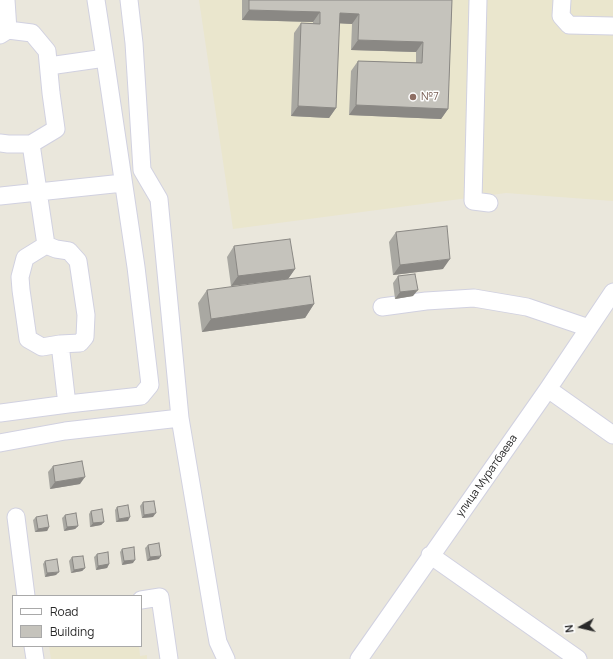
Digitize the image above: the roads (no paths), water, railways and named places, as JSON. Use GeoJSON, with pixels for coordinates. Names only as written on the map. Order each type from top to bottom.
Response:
{"type":"FeatureCollection","features":[{"type":"Feature","properties":{"kind":"street"},"geometry":{"type":"LineString","coordinates":[[0,143],[31,144],[56,129],[46,51],[32,33],[4,32],[6,0]]}},
{"type":"Feature","properties":{"kind":"street"},"geometry":{"type":"LineString","coordinates":[[0,412],[141,396],[150,385],[136,267],[96,0]]}},
{"type":"Feature","properties":{"kind":"street"},"geometry":{"type":"LineString","coordinates":[[129,0],[134,43],[142,170],[159,198],[180,418],[218,642],[226,659]]}},
{"type":"Feature","properties":{"kind":"street"},"geometry":{"type":"LineString","coordinates":[[478,0],[473,201],[489,202]]}},
{"type":"Feature","properties":{"kind":"street"},"geometry":{"type":"LineString","coordinates":[[562,0],[561,16],[569,25],[613,26]]}},
{"type":"Feature","properties":{"kind":"street"},"geometry":{"type":"LineString","coordinates":[[49,66],[105,58]]}},
{"type":"Feature","properties":{"kind":"street"},"geometry":{"type":"LineString","coordinates":[[31,144],[46,245]]}},
{"type":"Feature","properties":{"kind":"street"},"geometry":{"type":"LineString","coordinates":[[0,196],[123,183]]}},
{"type":"Feature","properties":{"kind":"street"},"geometry":{"type":"LineString","coordinates":[[46,245],[56,249],[69,250],[78,261],[86,315],[85,337],[80,343],[60,344],[42,348],[28,339],[20,277],[25,258],[46,245]]}},
{"type":"Feature","properties":{"kind":"street","name":"улица Муратбаева"},"geometry":{"type":"LineString","coordinates":[[359,659],[548,389],[613,292]]}},
{"type":"Feature","properties":{"kind":"street"},"geometry":{"type":"LineString","coordinates":[[382,307],[426,301],[474,298],[527,307],[589,328]]}},
{"type":"Feature","properties":{"kind":"street"},"geometry":{"type":"LineString","coordinates":[[60,344],[68,404]]}},
{"type":"Feature","properties":{"kind":"street"},"geometry":{"type":"LineString","coordinates":[[548,389],[613,435]]}},
{"type":"Feature","properties":{"kind":"street"},"geometry":{"type":"LineString","coordinates":[[0,443],[65,431],[180,418]]}},
{"type":"Feature","properties":{"kind":"street"},"geometry":{"type":"LineString","coordinates":[[16,517],[26,595]]}},
{"type":"Feature","properties":{"kind":"street"},"geometry":{"type":"LineString","coordinates":[[430,556],[578,659]]}},
{"type":"Feature","properties":{"kind":"street"},"geometry":{"type":"LineString","coordinates":[[142,600],[160,597],[169,659]]}},
{"type":"Feature","properties":{"kind":"street"},"geometry":{"type":"LineString","coordinates":[[33,647],[35,659]]}},
{"type":"Feature","properties":{"kind":"place","name":"№7"},"geometry":{"type":"Point","coordinates":[413,97]}}]}
